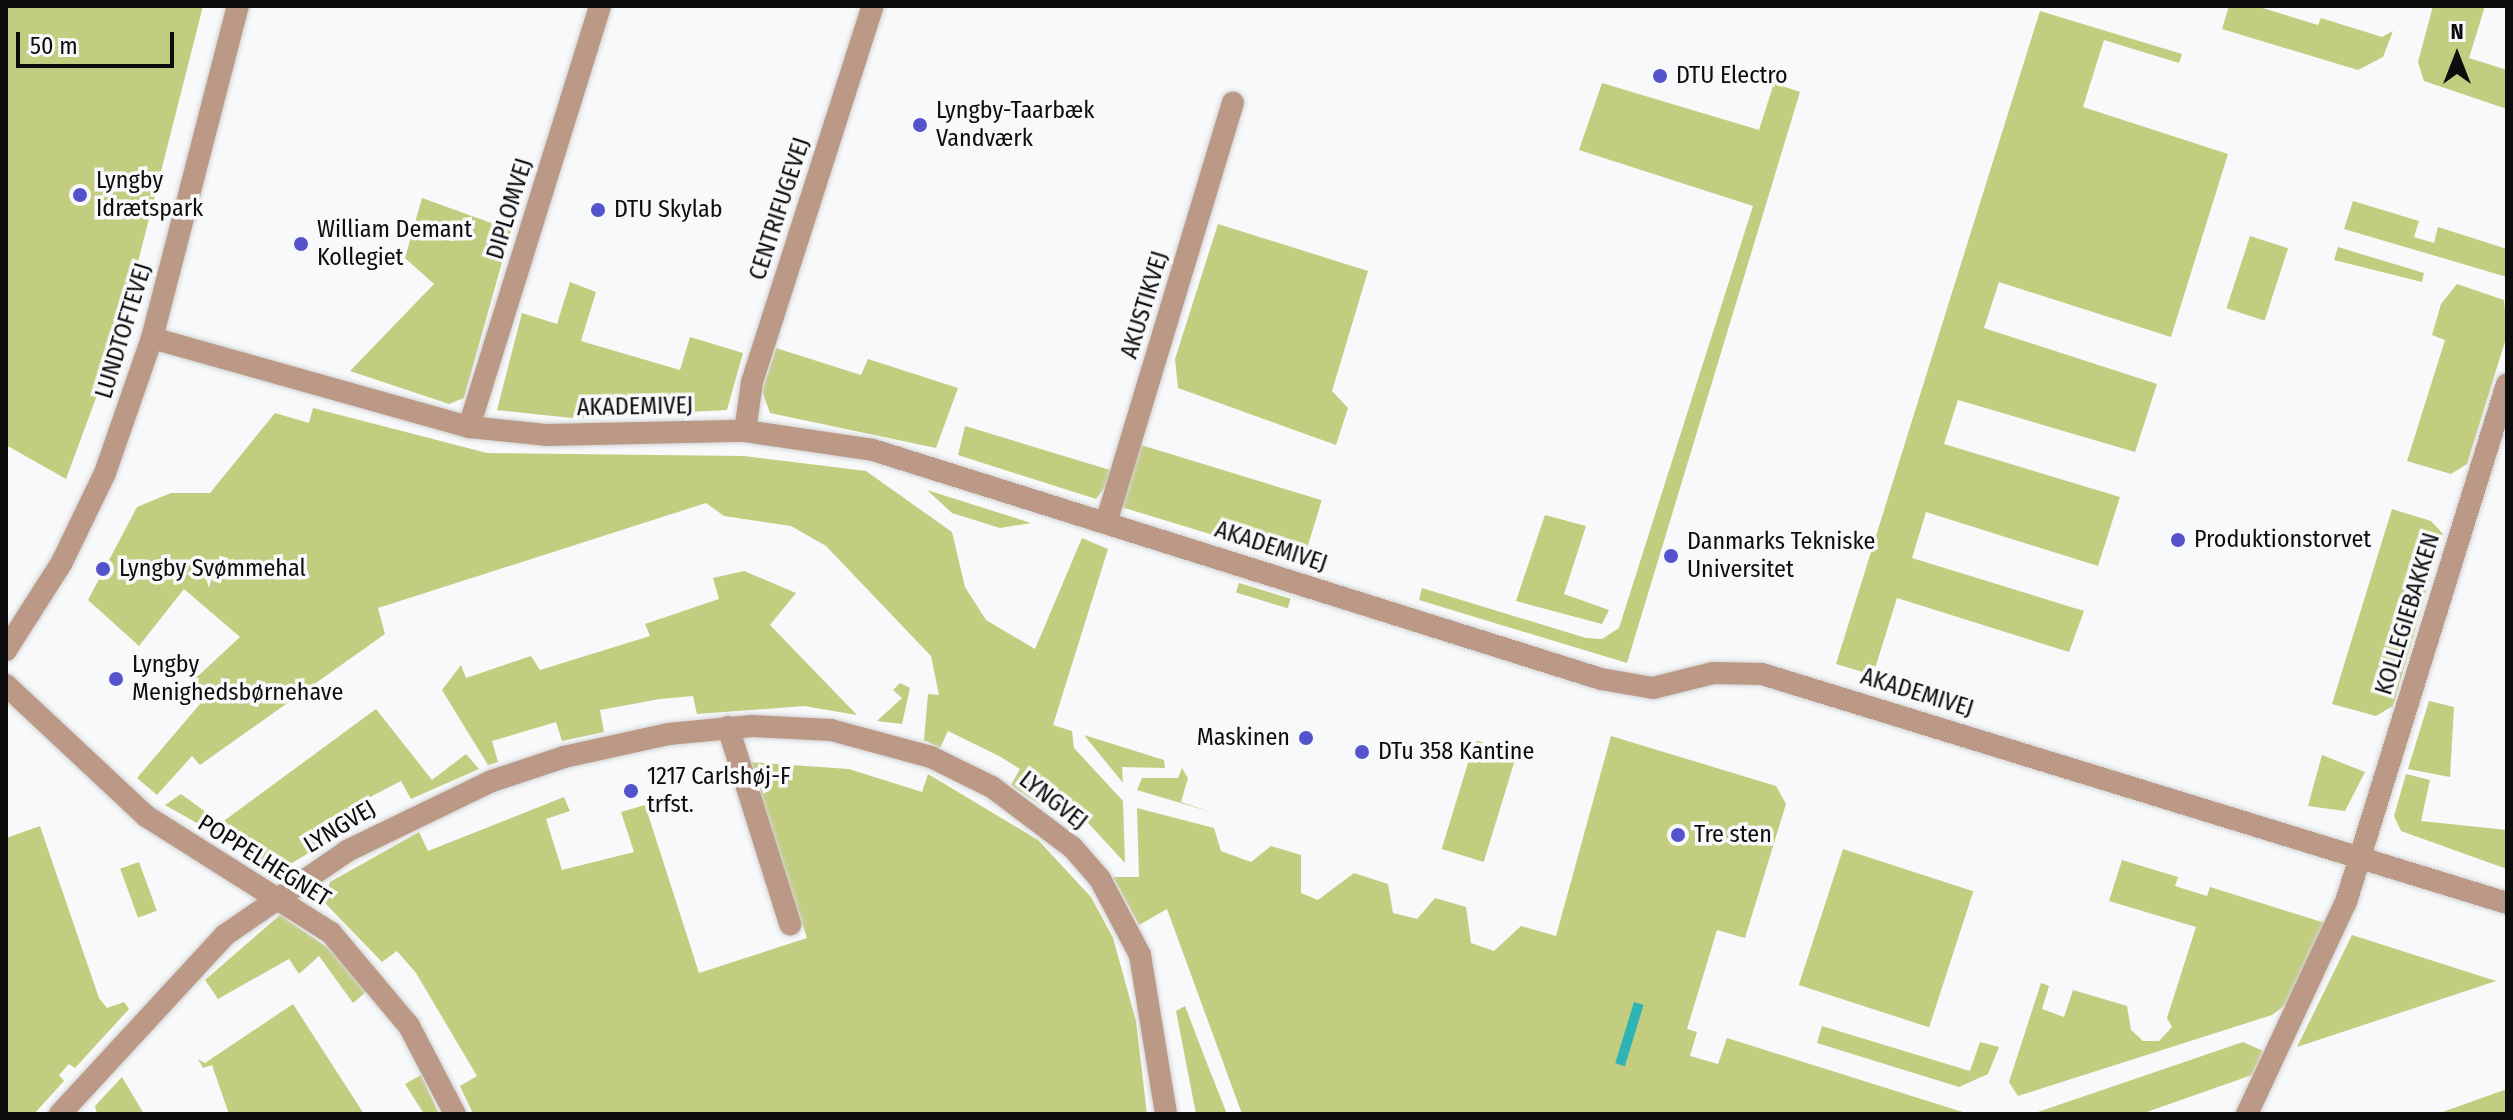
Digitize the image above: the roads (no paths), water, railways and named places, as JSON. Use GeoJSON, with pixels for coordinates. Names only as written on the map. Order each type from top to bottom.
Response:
{"type":"FeatureCollection","features":[{"type":"Feature","properties":{"kind":"street","name":"LUNDTOFTEVEJ"},"geometry":{"type":"LineString","coordinates":[[6,650],[97,494],[152,338],[238,6]]}},
{"type":"Feature","properties":{"kind":"street","name":"DIPLOMVEJ"},"geometry":{"type":"LineString","coordinates":[[469,427],[600,6]]}},
{"type":"Feature","properties":{"kind":"street","name":"CENTRIFUGEVEJ"},"geometry":{"type":"LineString","coordinates":[[745,431],[752,382],[873,6]]}},
{"type":"Feature","properties":{"kind":"street","name":"AKUSTIKVEJ"},"geometry":{"type":"LineString","coordinates":[[1106,523],[1233,103]]}},
{"type":"Feature","properties":{"kind":"street","name":"AKADEMIVEJ"},"geometry":{"type":"LineString","coordinates":[[152,338],[469,427],[546,435],[745,431],[873,450],[1626,686],[1762,674],[2507,903]]}},
{"type":"Feature","properties":{"kind":"street","name":"KOLLEGIEBAKKEN"},"geometry":{"type":"LineString","coordinates":[[2360,859],[2507,384]]}},
{"type":"Feature","properties":{"kind":"street","name":"POPPELHEGNET"},"geometry":{"type":"LineString","coordinates":[[6,685],[146,816],[331,933],[384,991],[455,1114]]}},
{"type":"Feature","properties":{"kind":"street"},"geometry":{"type":"LineString","coordinates":[[728,727],[790,924]]}},
{"type":"Feature","properties":{"kind":"street","name":"LYNGVEJ"},"geometry":{"type":"LineString","coordinates":[[60,1114],[225,935],[347,851],[492,781],[577,754],[728,727],[831,730],[903,747],[992,787],[1073,848],[1100,879],[1140,955],[1166,1114]]}},
{"type":"Feature","properties":{"kind":"street"},"geometry":{"type":"LineString","coordinates":[[2247,1114],[2339,920],[2360,859]]}},
{"type":"Feature","properties":{"kind":"water"},"geometry":{"type":"Polygon","coordinates":[[[1634,1002],[1644,1005],[1625,1066],[1615,1063],[1634,1002]]]}},
{"type":"Feature","properties":{"kind":"place","name":"DTU Electro"},"geometry":{"type":"Point","coordinates":[1660,76]}},
{"type":"Feature","properties":{"kind":"place","name":"Lyngby-Taarbæk Vandværk"},"geometry":{"type":"Point","coordinates":[920,125]}},
{"type":"Feature","properties":{"kind":"place","name":"Lyngby Idrætspark"},"geometry":{"type":"Point","coordinates":[80,195]}},
{"type":"Feature","properties":{"kind":"place","name":"DTU Skylab"},"geometry":{"type":"Point","coordinates":[598,210]}},
{"type":"Feature","properties":{"kind":"place","name":"William Demant Kollegiet"},"geometry":{"type":"Point","coordinates":[301,244]}},
{"type":"Feature","properties":{"kind":"place","name":"Produktionstorvet"},"geometry":{"type":"Point","coordinates":[2178,540]}},
{"type":"Feature","properties":{"kind":"place","name":"Danmarks Tekniske Universitet"},"geometry":{"type":"Point","coordinates":[1671,556]}},
{"type":"Feature","properties":{"kind":"place","name":"Lyngby Svømmehal"},"geometry":{"type":"Point","coordinates":[103,569]}},
{"type":"Feature","properties":{"kind":"place","name":"Lyngby Menighedsbørnehave"},"geometry":{"type":"Point","coordinates":[116,679]}},
{"type":"Feature","properties":{"kind":"place","name":"Maskinen"},"geometry":{"type":"Point","coordinates":[1306,738]}},
{"type":"Feature","properties":{"kind":"place","name":"DTu 358 Kantine"},"geometry":{"type":"Point","coordinates":[1362,752]}},
{"type":"Feature","properties":{"kind":"place","name":"1217 Carlshøj-F trfst."},"geometry":{"type":"Point","coordinates":[631,791]}},
{"type":"Feature","properties":{"kind":"place","name":"Tre sten"},"geometry":{"type":"Point","coordinates":[1678,835]}}]}
